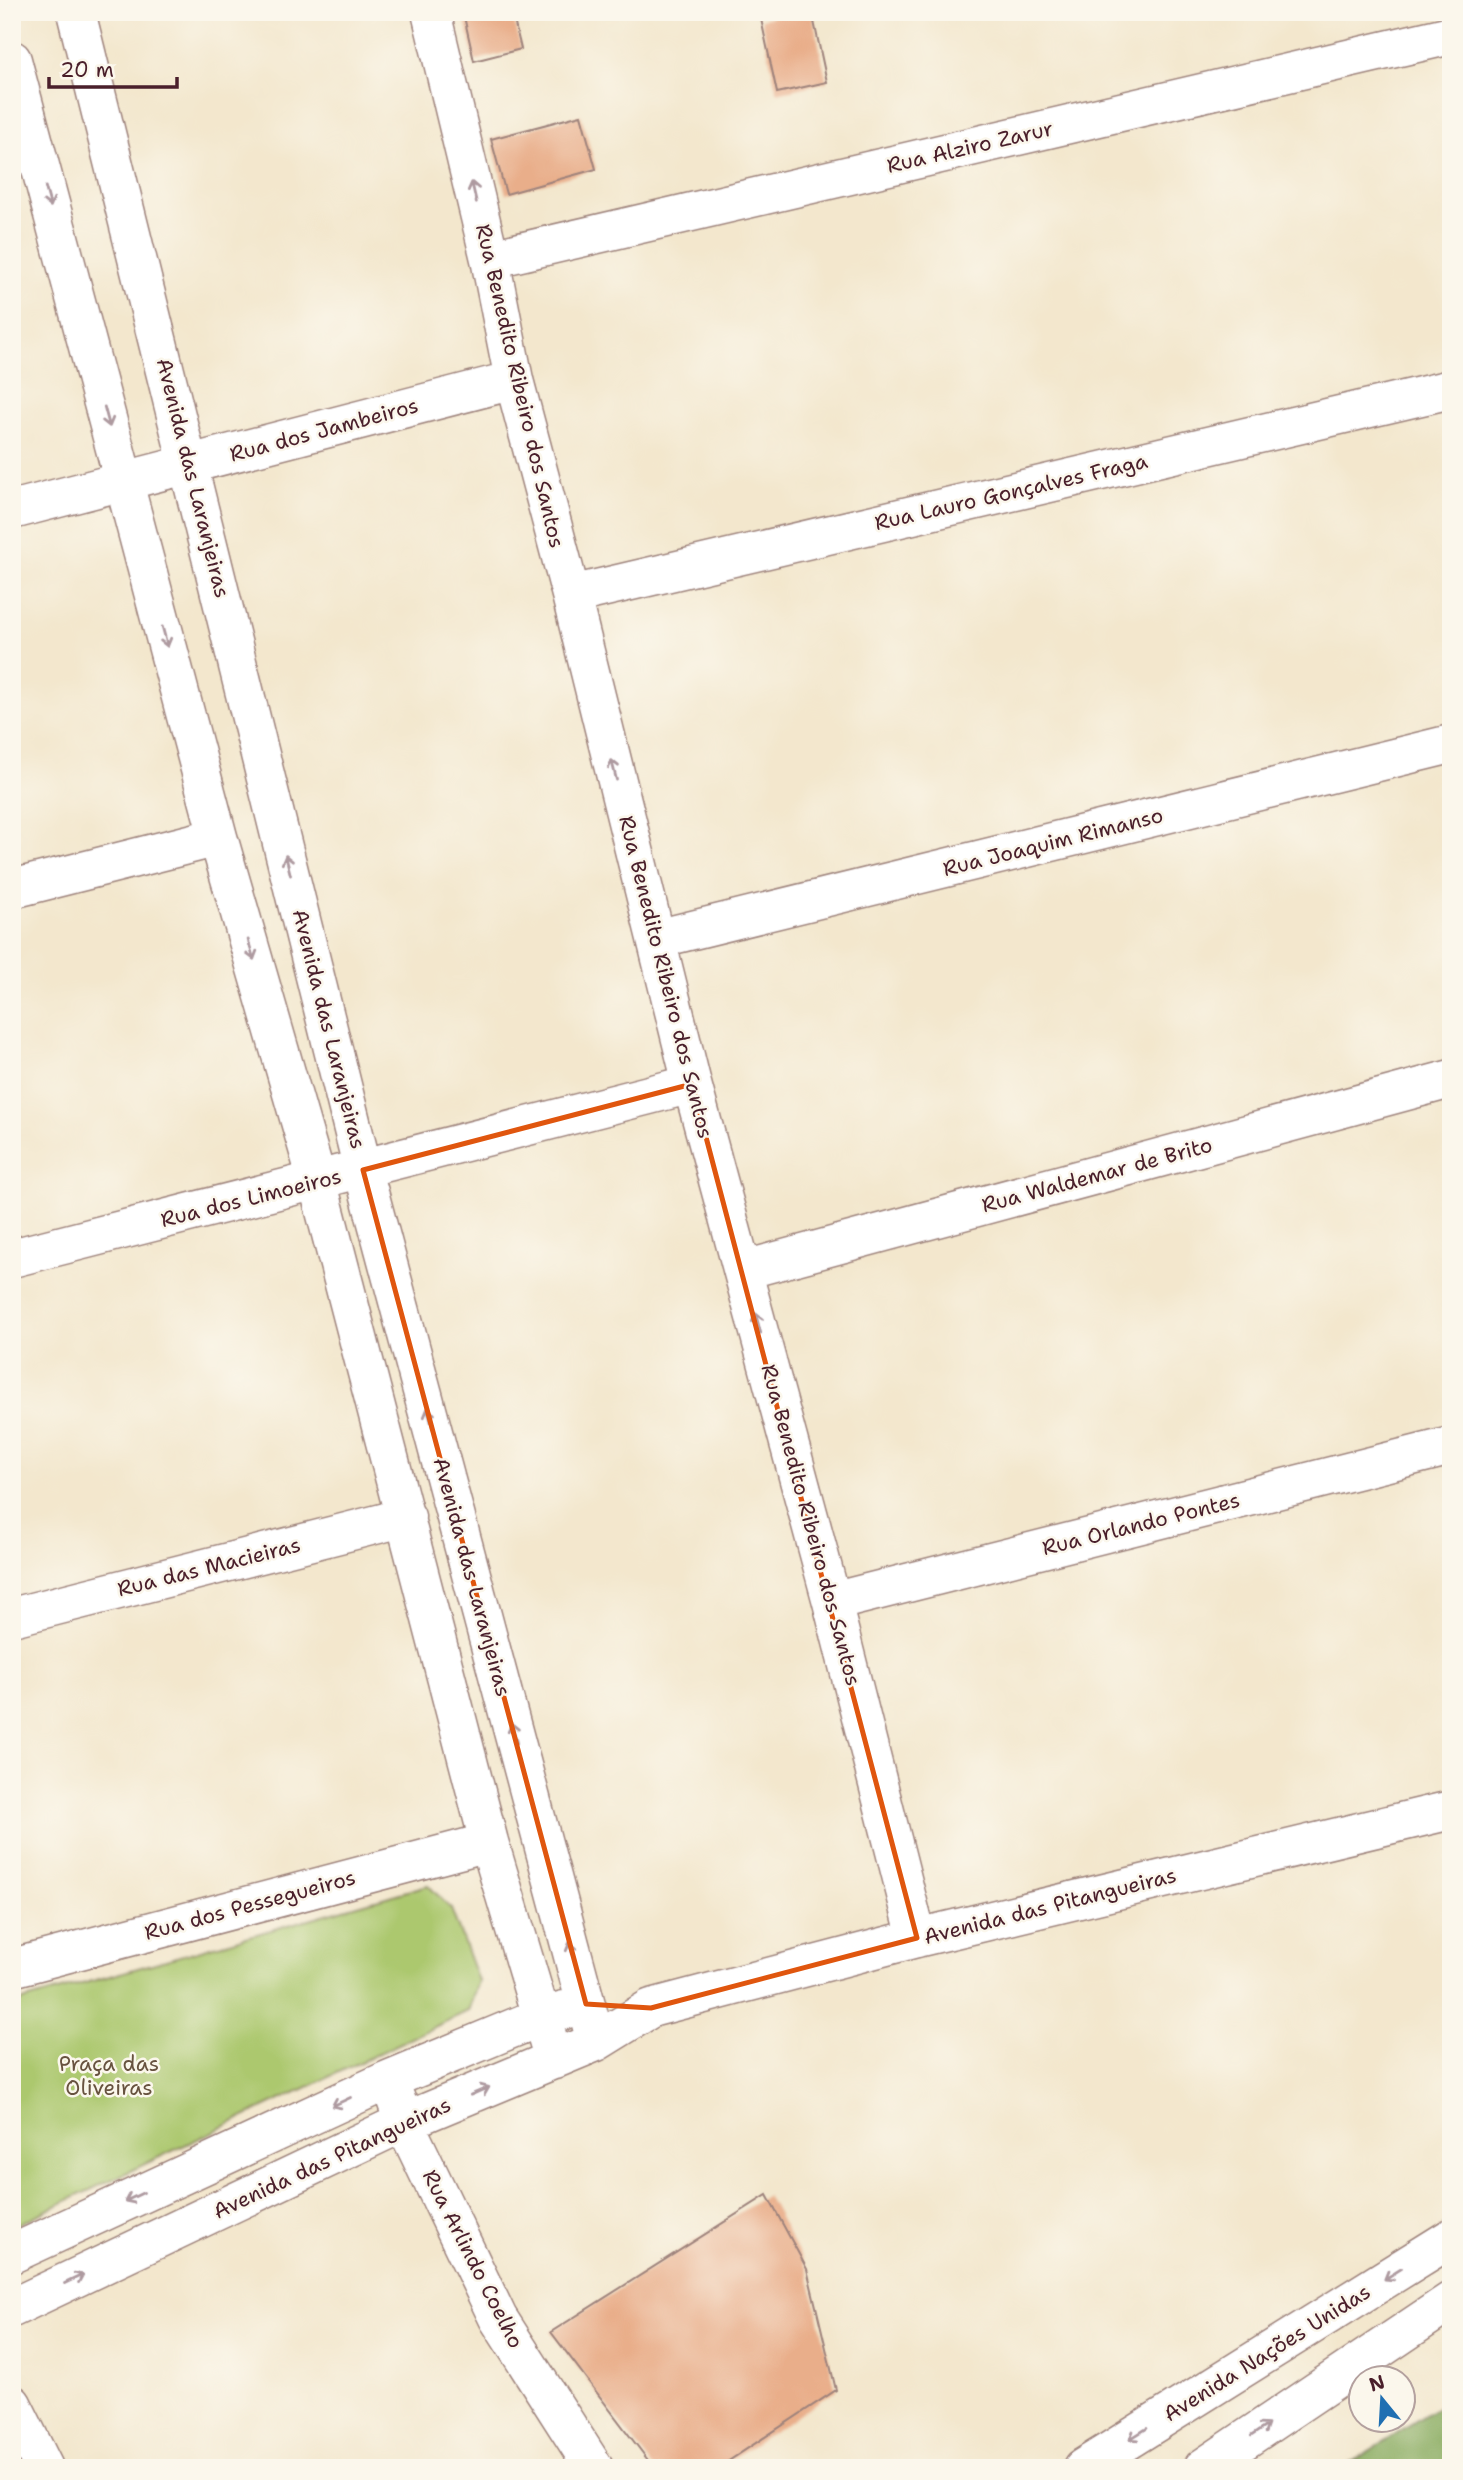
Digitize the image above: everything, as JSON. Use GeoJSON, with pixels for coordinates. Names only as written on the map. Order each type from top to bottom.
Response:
{"type":"FeatureCollection","features":[{"type":"Feature","properties":{"kind":"street","name":"Avenida das Laranjeiras"},"geometry":{"type":"LineString","coordinates":[[76,12],[363,1170],[596,2042]]}},
{"type":"Feature","properties":{"kind":"street","name":"Rua Benedito Ribeiro dos Santos"},"geometry":{"type":"LineString","coordinates":[[431,12],[490,259],[514,380],[692,1084],[832,1602],[918,1938]]}},
{"type":"Feature","properties":{"kind":"street","name":"Rua Alziro Zarur"},"geometry":{"type":"LineString","coordinates":[[490,259],[1451,34]]}},
{"type":"Feature","properties":{"kind":"street"},"geometry":{"type":"LineString","coordinates":[[12,60],[24,150],[124,482],[218,837],[317,1180],[489,1843],[554,2060]]}},
{"type":"Feature","properties":{"kind":"street","name":"Rua dos Jambeiros"},"geometry":{"type":"LineString","coordinates":[[12,510],[514,380]]}},
{"type":"Feature","properties":{"kind":"street","name":"Rua Lauro Gonçalves Fraga"},"geometry":{"type":"LineString","coordinates":[[570,595],[1451,389]]}},
{"type":"Feature","properties":{"kind":"street","name":"Rua Joaquim Rimanso"},"geometry":{"type":"LineString","coordinates":[[656,939],[1451,744]]}},
{"type":"Feature","properties":{"kind":"street"},"geometry":{"type":"LineString","coordinates":[[12,889],[218,837]]}},
{"type":"Feature","properties":{"kind":"street","name":"Rua Waldemar de Brito"},"geometry":{"type":"LineString","coordinates":[[744,1270],[1451,1079]]}},
{"type":"Feature","properties":{"kind":"street","name":"Rua dos Limoeiros"},"geometry":{"type":"LineString","coordinates":[[12,1258],[692,1084]]}},
{"type":"Feature","properties":{"kind":"street","name":"Rua Orlando Pontes"},"geometry":{"type":"LineString","coordinates":[[832,1602],[1451,1446]]}},
{"type":"Feature","properties":{"kind":"street","name":"Rua das Macieiras"},"geometry":{"type":"LineString","coordinates":[[12,1617],[406,1517]]}},
{"type":"Feature","properties":{"kind":"street","name":"Avenida das Pitangueiras"},"geometry":{"type":"LineString","coordinates":[[12,2308],[404,2122],[596,2042],[651,2008],[918,1938],[1451,1810]]}},
{"type":"Feature","properties":{"kind":"street","name":"Rua dos Pessegueiros"},"geometry":{"type":"LineString","coordinates":[[12,1968],[489,1843]]}},
{"type":"Feature","properties":{"kind":"street","name":"Avenida das Pitangueiras"},"geometry":{"type":"LineString","coordinates":[[12,2254],[388,2080],[540,2017],[586,2004],[651,2008]]}},
{"type":"Feature","properties":{"kind":"street","name":"Rua Arlindo Coelho"},"geometry":{"type":"LineString","coordinates":[[388,2080],[404,2122],[498,2318],[594,2468]]}},
{"type":"Feature","properties":{"kind":"street","name":"Avenida Nações Unidas"},"geometry":{"type":"LineString","coordinates":[[1083,2468],[1451,2238]]}},
{"type":"Feature","properties":{"kind":"street"},"geometry":{"type":"LineString","coordinates":[[1203,2468],[1451,2301]]}},
{"type":"Feature","properties":{"kind":"street"},"geometry":{"type":"LineString","coordinates":[[12,2404],[44,2468]]}},
{"type":"Feature","properties":{"kind":"highlighted area"},"geometry":{"type":"Polygon","coordinates":[[[692,1084],[917,1938],[651,2008],[586,2004],[363,1170],[692,1084]]]}},
{"type":"Feature","properties":{"kind":"green space","name":"Praça das Oliveiras"},"geometry":{"type":"Polygon","coordinates":[[[428,1885],[451,1909],[478,1981],[468,2011],[12,2227],[12,2004],[428,1885]]]}},
{"type":"Feature","properties":{"kind":"green space"},"geometry":{"type":"Polygon","coordinates":[[[1451,2398],[1451,2468],[1343,2468],[1395,2434],[1418,2434],[1418,2419],[1451,2398]]]}},
{"type":"Feature","properties":{"kind":"building"},"geometry":{"type":"Polygon","coordinates":[[[463,12],[512,12],[521,49],[474,61],[463,12]]]}},
{"type":"Feature","properties":{"kind":"building"},"geometry":{"type":"Polygon","coordinates":[[[793,12],[812,12],[827,82],[777,93],[761,19],[793,12]]]}},
{"type":"Feature","properties":{"kind":"building"},"geometry":{"type":"Polygon","coordinates":[[[581,115],[596,169],[506,194],[491,139],[581,115]]]}},
{"type":"Feature","properties":{"kind":"building"},"geometry":{"type":"Polygon","coordinates":[[[767,2195],[807,2269],[836,2390],[718,2468],[654,2468],[551,2332],[767,2195]]]}}]}
